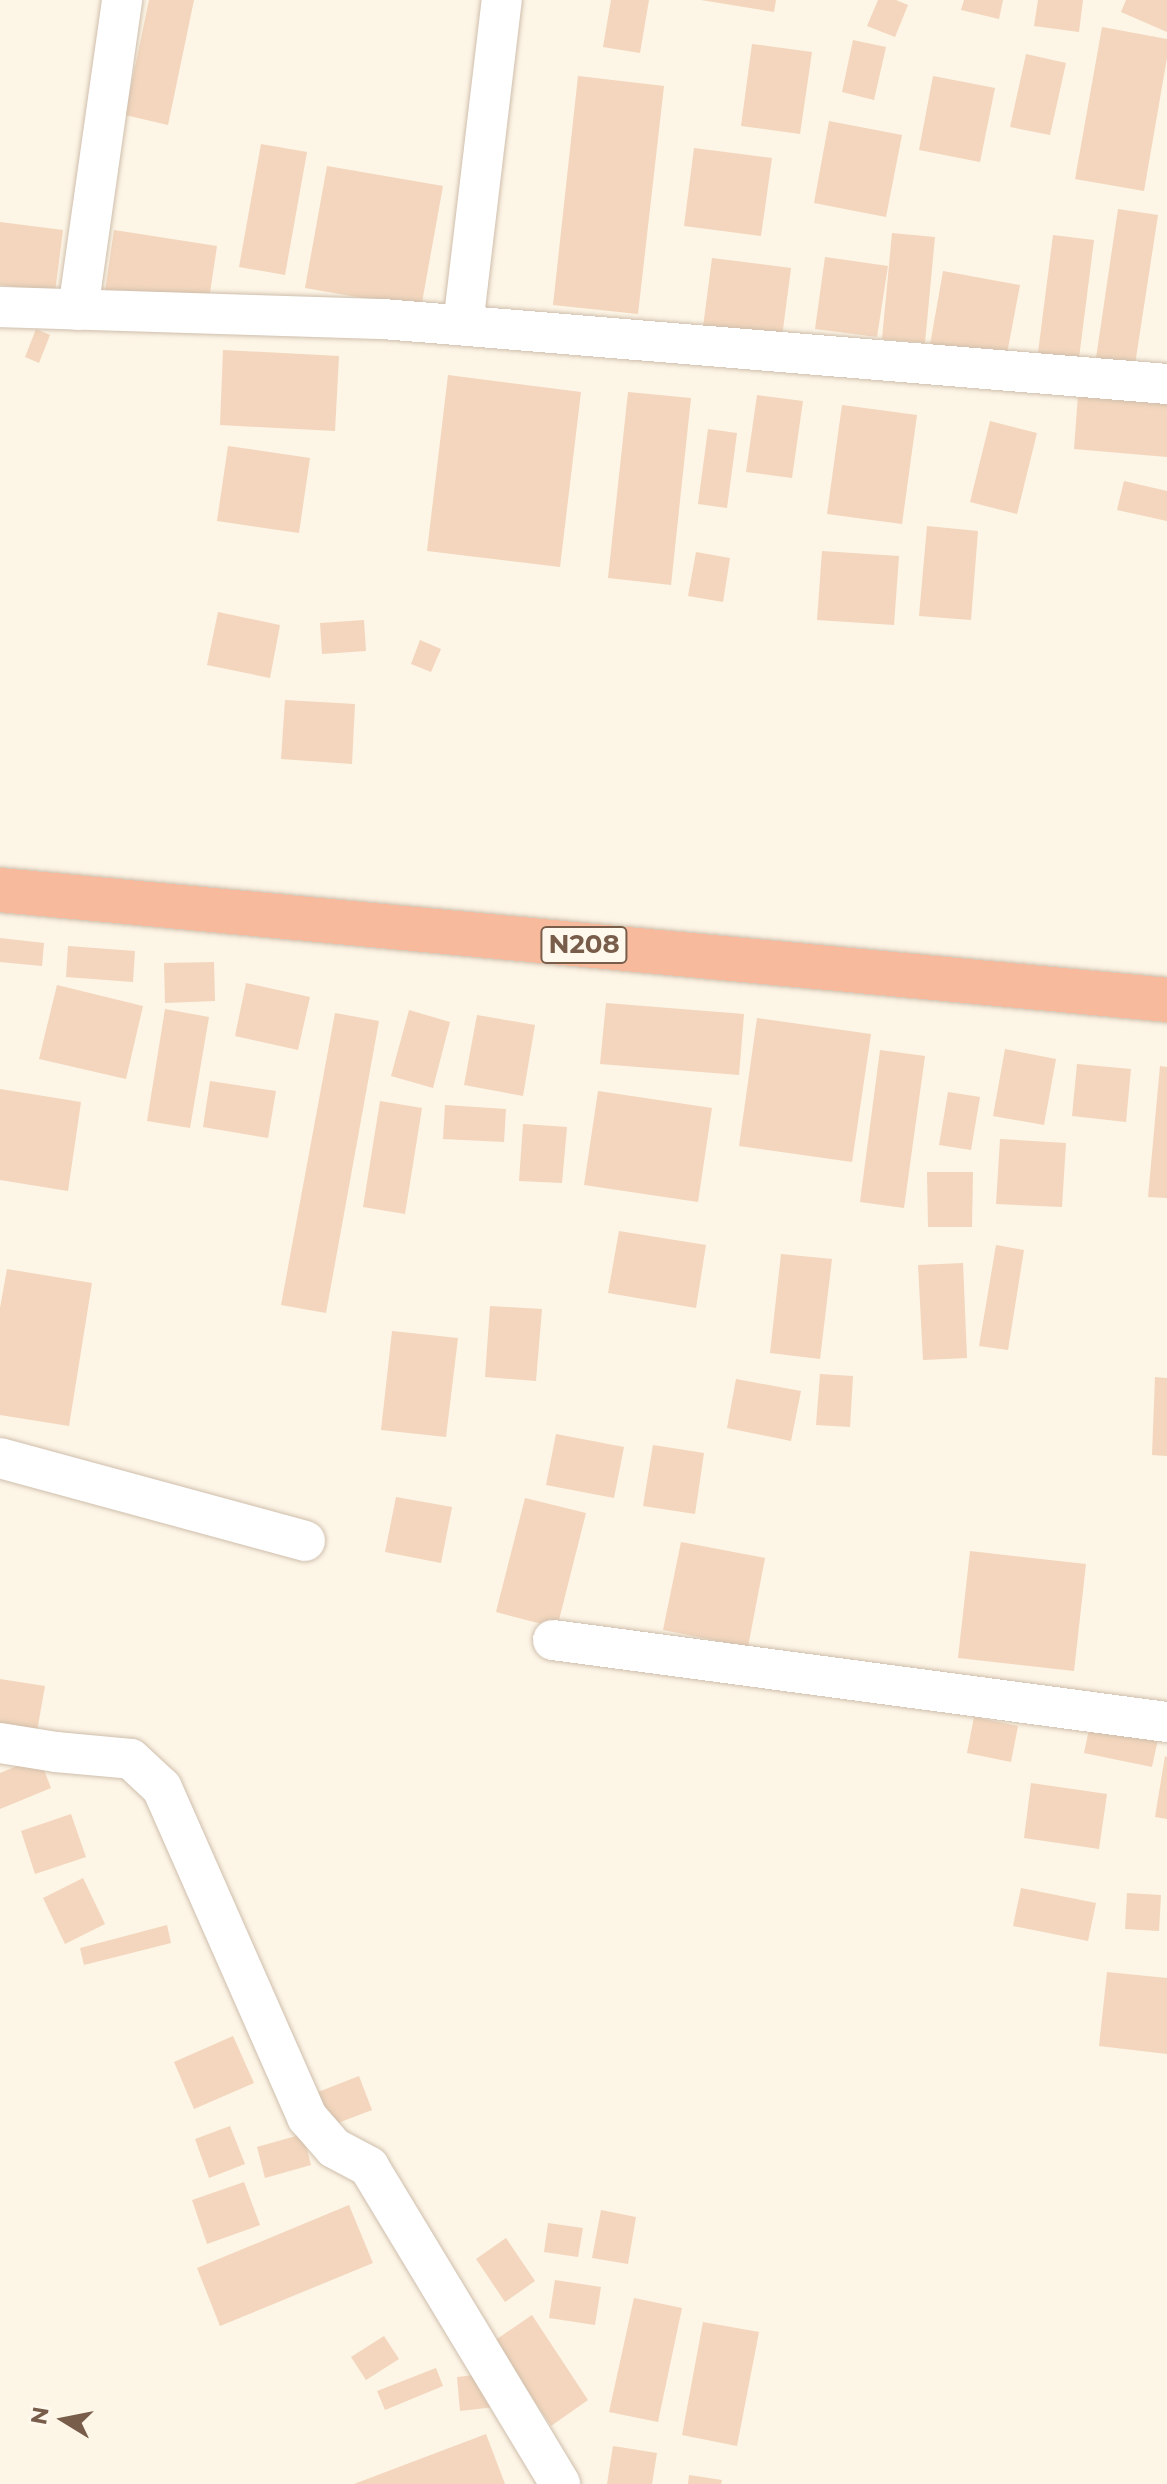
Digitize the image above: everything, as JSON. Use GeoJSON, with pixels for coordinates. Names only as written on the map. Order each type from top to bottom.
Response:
{"type":"FeatureCollection","features":[{"type":"Feature","properties":{"kind":"highway","name":"N208"},"geometry":{"type":"LineString","coordinates":[[0,890],[1167,1000]]}},
{"type":"Feature","properties":{"kind":"street"},"geometry":{"type":"LineString","coordinates":[[78,310],[122,0]]}},
{"type":"Feature","properties":{"kind":"street"},"geometry":{"type":"LineString","coordinates":[[463,325],[502,0]]}},
{"type":"Feature","properties":{"kind":"street"},"geometry":{"type":"LineString","coordinates":[[0,307],[383,319],[1167,384]]}},
{"type":"Feature","properties":{"kind":"street"},"geometry":{"type":"LineString","coordinates":[[0,879],[69,896]]}},
{"type":"Feature","properties":{"kind":"street"},"geometry":{"type":"LineString","coordinates":[[0,1458],[305,1541]]}},
{"type":"Feature","properties":{"kind":"street"},"geometry":{"type":"LineString","coordinates":[[553,1640],[1167,1722]]}},
{"type":"Feature","properties":{"kind":"street"},"geometry":{"type":"LineString","coordinates":[[0,1743],[131,1759],[162,1788],[307,2117],[334,2148],[369,2167],[560,2484]]}},
{"type":"Feature","properties":{"kind":"building"},"geometry":{"type":"Polygon","coordinates":[[[149,0],[194,0],[168,125],[125,115],[149,0]]]}},
{"type":"Feature","properties":{"kind":"building"},"geometry":{"type":"Polygon","coordinates":[[[611,0],[649,0],[640,53],[603,47],[611,0]]]}},
{"type":"Feature","properties":{"kind":"building"},"geometry":{"type":"Polygon","coordinates":[[[701,0],[776,0],[774,12],[701,0]]]}},
{"type":"Feature","properties":{"kind":"building"},"geometry":{"type":"Polygon","coordinates":[[[878,0],[896,0],[908,5],[895,37],[867,26],[878,0]]]}},
{"type":"Feature","properties":{"kind":"building"},"geometry":{"type":"Polygon","coordinates":[[[964,0],[1003,0],[999,19],[961,10],[964,0]]]}},
{"type":"Feature","properties":{"kind":"building"},"geometry":{"type":"Polygon","coordinates":[[[1038,0],[1083,0],[1079,32],[1034,26],[1038,0]]]}},
{"type":"Feature","properties":{"kind":"building"},"geometry":{"type":"Polygon","coordinates":[[[1126,0],[1167,0],[1167,32],[1121,12],[1126,0]]]}},
{"type":"Feature","properties":{"kind":"building"},"geometry":{"type":"Polygon","coordinates":[[[1102,27],[1167,39],[1167,58],[1144,191],[1075,179],[1102,27]]]}},
{"type":"Feature","properties":{"kind":"building"},"geometry":{"type":"Polygon","coordinates":[[[853,40],[886,47],[874,100],[842,92],[853,40]]]}},
{"type":"Feature","properties":{"kind":"building"},"geometry":{"type":"Polygon","coordinates":[[[752,44],[812,52],[800,134],[741,126],[752,44]]]}},
{"type":"Feature","properties":{"kind":"building"},"geometry":{"type":"Polygon","coordinates":[[[1026,54],[1066,63],[1050,135],[1010,127],[1026,54]]]}},
{"type":"Feature","properties":{"kind":"building"},"geometry":{"type":"Polygon","coordinates":[[[578,76],[664,86],[638,314],[553,305],[578,76]]]}},
{"type":"Feature","properties":{"kind":"building"},"geometry":{"type":"Polygon","coordinates":[[[933,76],[995,88],[980,162],[919,150],[933,76]]]}},
{"type":"Feature","properties":{"kind":"building"},"geometry":{"type":"Polygon","coordinates":[[[829,121],[902,135],[886,217],[814,203],[829,121]]]}},
{"type":"Feature","properties":{"kind":"building"},"geometry":{"type":"Polygon","coordinates":[[[261,144],[307,152],[285,275],[239,267],[261,144]]]}},
{"type":"Feature","properties":{"kind":"building"},"geometry":{"type":"Polygon","coordinates":[[[694,148],[772,158],[761,236],[684,226],[694,148]]]}},
{"type":"Feature","properties":{"kind":"building"},"geometry":{"type":"Polygon","coordinates":[[[327,166],[443,186],[421,308],[305,288],[327,166]]]}},
{"type":"Feature","properties":{"kind":"building"},"geometry":{"type":"Polygon","coordinates":[[[1118,209],[1158,215],[1134,371],[1095,365],[1118,209]]]}},
{"type":"Feature","properties":{"kind":"building"},"geometry":{"type":"Polygon","coordinates":[[[0,222],[63,230],[55,292],[0,285],[0,222]]]}},
{"type":"Feature","properties":{"kind":"building"},"geometry":{"type":"Polygon","coordinates":[[[114,230],[217,246],[208,306],[105,291],[114,230]]]}},
{"type":"Feature","properties":{"kind":"building"},"geometry":{"type":"Polygon","coordinates":[[[892,233],[935,237],[925,343],[882,339],[892,233]]]}},
{"type":"Feature","properties":{"kind":"building"},"geometry":{"type":"Polygon","coordinates":[[[1053,235],[1094,240],[1079,358],[1038,353],[1053,235]]]}},
{"type":"Feature","properties":{"kind":"building"},"geometry":{"type":"Polygon","coordinates":[[[825,257],[888,266],[877,337],[815,329],[825,257]]]}},
{"type":"Feature","properties":{"kind":"building"},"geometry":{"type":"Polygon","coordinates":[[[712,258],[791,268],[782,337],[703,327],[712,258]]]}},
{"type":"Feature","properties":{"kind":"building"},"geometry":{"type":"Polygon","coordinates":[[[943,271],[1020,285],[1006,359],[930,345],[943,271]]]}},
{"type":"Feature","properties":{"kind":"building"},"geometry":{"type":"Polygon","coordinates":[[[36,329],[50,335],[39,363],[25,357],[36,329]]]}},
{"type":"Feature","properties":{"kind":"building"},"geometry":{"type":"Polygon","coordinates":[[[223,350],[339,356],[335,431],[220,425],[223,350]]]}},
{"type":"Feature","properties":{"kind":"building"},"geometry":{"type":"Polygon","coordinates":[[[448,375],[581,392],[560,567],[427,551],[448,375]]]}},
{"type":"Feature","properties":{"kind":"building"},"geometry":{"type":"Polygon","coordinates":[[[628,392],[691,398],[671,585],[608,578],[628,392]]]}},
{"type":"Feature","properties":{"kind":"building"},"geometry":{"type":"Polygon","coordinates":[[[757,395],[803,401],[792,478],[746,472],[757,395]]]}},
{"type":"Feature","properties":{"kind":"building"},"geometry":{"type":"Polygon","coordinates":[[[1078,395],[1167,402],[1167,457],[1074,449],[1078,395]]]}},
{"type":"Feature","properties":{"kind":"building"},"geometry":{"type":"Polygon","coordinates":[[[842,405],[917,415],[902,524],[827,514],[842,405]]]}},
{"type":"Feature","properties":{"kind":"building"},"geometry":{"type":"Polygon","coordinates":[[[990,421],[1037,433],[1017,514],[970,502],[990,421]]]}},
{"type":"Feature","properties":{"kind":"building"},"geometry":{"type":"Polygon","coordinates":[[[708,429],[737,433],[727,508],[698,504],[708,429]]]}},
{"type":"Feature","properties":{"kind":"building"},"geometry":{"type":"Polygon","coordinates":[[[228,446],[310,458],[299,533],[217,521],[228,446]]]}},
{"type":"Feature","properties":{"kind":"building"},"geometry":{"type":"Polygon","coordinates":[[[1124,481],[1167,491],[1167,521],[1117,510],[1124,481]]]}},
{"type":"Feature","properties":{"kind":"building"},"geometry":{"type":"Polygon","coordinates":[[[927,526],[978,531],[971,620],[919,616],[927,526]]]}},
{"type":"Feature","properties":{"kind":"building"},"geometry":{"type":"Polygon","coordinates":[[[822,551],[899,556],[894,625],[817,620],[822,551]]]}},
{"type":"Feature","properties":{"kind":"building"},"geometry":{"type":"Polygon","coordinates":[[[696,552],[730,558],[723,602],[688,596],[696,552]]]}},
{"type":"Feature","properties":{"kind":"building"},"geometry":{"type":"Polygon","coordinates":[[[218,612],[280,625],[270,678],[207,665],[218,612]]]}},
{"type":"Feature","properties":{"kind":"building"},"geometry":{"type":"Polygon","coordinates":[[[364,620],[366,651],[322,654],[320,623],[364,620]]]}},
{"type":"Feature","properties":{"kind":"building"},"geometry":{"type":"Polygon","coordinates":[[[420,640],[441,649],[431,672],[411,664],[420,640]]]}},
{"type":"Feature","properties":{"kind":"building"},"geometry":{"type":"Polygon","coordinates":[[[285,700],[355,704],[352,764],[281,759],[285,700]]]}},
{"type":"Feature","properties":{"kind":"building"},"geometry":{"type":"Polygon","coordinates":[[[0,938],[44,943],[42,966],[0,962],[0,938]]]}},
{"type":"Feature","properties":{"kind":"building"},"geometry":{"type":"Polygon","coordinates":[[[68,946],[135,951],[133,982],[66,977],[68,946]]]}},
{"type":"Feature","properties":{"kind":"building"},"geometry":{"type":"Polygon","coordinates":[[[214,962],[215,1001],[165,1003],[164,963],[214,962]]]}},
{"type":"Feature","properties":{"kind":"building"},"geometry":{"type":"Polygon","coordinates":[[[246,983],[310,997],[298,1050],[235,1036],[246,983]]]}},
{"type":"Feature","properties":{"kind":"building"},"geometry":{"type":"Polygon","coordinates":[[[57,985],[143,1006],[126,1079],[39,1059],[57,985]]]}},
{"type":"Feature","properties":{"kind":"building"},"geometry":{"type":"Polygon","coordinates":[[[606,1003],[744,1014],[739,1075],[600,1064],[606,1003]]]}},
{"type":"Feature","properties":{"kind":"building"},"geometry":{"type":"Polygon","coordinates":[[[165,1009],[209,1017],[190,1128],[147,1121],[165,1009]]]}},
{"type":"Feature","properties":{"kind":"building"},"geometry":{"type":"Polygon","coordinates":[[[409,1010],[450,1022],[433,1088],[391,1076],[409,1010]]]}},
{"type":"Feature","properties":{"kind":"building"},"geometry":{"type":"Polygon","coordinates":[[[335,1013],[379,1021],[326,1313],[281,1305],[335,1013]]]}},
{"type":"Feature","properties":{"kind":"building"},"geometry":{"type":"Polygon","coordinates":[[[477,1015],[535,1025],[523,1096],[464,1085],[477,1015]]]}},
{"type":"Feature","properties":{"kind":"building"},"geometry":{"type":"Polygon","coordinates":[[[757,1018],[871,1034],[852,1162],[739,1146],[757,1018]]]}},
{"type":"Feature","properties":{"kind":"building"},"geometry":{"type":"Polygon","coordinates":[[[1005,1049],[1056,1059],[1044,1125],[993,1116],[1005,1049]]]}},
{"type":"Feature","properties":{"kind":"building"},"geometry":{"type":"Polygon","coordinates":[[[880,1050],[925,1056],[904,1208],[860,1202],[880,1050]]]}},
{"type":"Feature","properties":{"kind":"building"},"geometry":{"type":"Polygon","coordinates":[[[1077,1064],[1131,1069],[1126,1122],[1072,1116],[1077,1064]]]}},
{"type":"Feature","properties":{"kind":"building"},"geometry":{"type":"Polygon","coordinates":[[[1160,1066],[1167,1067],[1167,1198],[1148,1197],[1160,1066]]]}},
{"type":"Feature","properties":{"kind":"building"},"geometry":{"type":"Polygon","coordinates":[[[210,1081],[276,1091],[268,1138],[203,1127],[210,1081]]]}},
{"type":"Feature","properties":{"kind":"building"},"geometry":{"type":"Polygon","coordinates":[[[0,1089],[81,1102],[68,1191],[0,1180],[0,1089]]]}},
{"type":"Feature","properties":{"kind":"building"},"geometry":{"type":"Polygon","coordinates":[[[598,1091],[712,1108],[698,1202],[584,1185],[598,1091]]]}},
{"type":"Feature","properties":{"kind":"building"},"geometry":{"type":"Polygon","coordinates":[[[948,1092],[980,1097],[971,1150],[939,1145],[948,1092]]]}},
{"type":"Feature","properties":{"kind":"building"},"geometry":{"type":"Polygon","coordinates":[[[380,1101],[422,1108],[405,1214],[363,1207],[380,1101]]]}},
{"type":"Feature","properties":{"kind":"building"},"geometry":{"type":"Polygon","coordinates":[[[445,1105],[506,1109],[504,1142],[443,1139],[445,1105]]]}},
{"type":"Feature","properties":{"kind":"building"},"geometry":{"type":"Polygon","coordinates":[[[523,1124],[567,1127],[562,1183],[519,1181],[523,1124]]]}},
{"type":"Feature","properties":{"kind":"building"},"geometry":{"type":"Polygon","coordinates":[[[1000,1139],[1066,1143],[1062,1207],[996,1204],[1000,1139]]]}},
{"type":"Feature","properties":{"kind":"building"},"geometry":{"type":"Polygon","coordinates":[[[927,1172],[973,1172],[972,1227],[928,1227],[927,1172]]]}},
{"type":"Feature","properties":{"kind":"building"},"geometry":{"type":"Polygon","coordinates":[[[619,1231],[706,1245],[696,1308],[608,1293],[619,1231]]]}},
{"type":"Feature","properties":{"kind":"building"},"geometry":{"type":"Polygon","coordinates":[[[996,1245],[1024,1250],[1008,1350],[979,1346],[996,1245]]]}},
{"type":"Feature","properties":{"kind":"building"},"geometry":{"type":"Polygon","coordinates":[[[781,1254],[832,1259],[820,1359],[770,1353],[781,1254]]]}},
{"type":"Feature","properties":{"kind":"building"},"geometry":{"type":"Polygon","coordinates":[[[963,1263],[967,1358],[923,1360],[918,1265],[963,1263]]]}},
{"type":"Feature","properties":{"kind":"building"},"geometry":{"type":"Polygon","coordinates":[[[7,1269],[92,1283],[69,1426],[0,1415],[0,1308],[7,1269]]]}},
{"type":"Feature","properties":{"kind":"building"},"geometry":{"type":"Polygon","coordinates":[[[490,1306],[542,1309],[536,1381],[485,1377],[490,1306]]]}},
{"type":"Feature","properties":{"kind":"building"},"geometry":{"type":"Polygon","coordinates":[[[392,1331],[458,1338],[446,1437],[381,1430],[392,1331]]]}},
{"type":"Feature","properties":{"kind":"building"},"geometry":{"type":"Polygon","coordinates":[[[820,1374],[853,1376],[850,1427],[816,1425],[820,1374]]]}},
{"type":"Feature","properties":{"kind":"building"},"geometry":{"type":"Polygon","coordinates":[[[1155,1377],[1167,1378],[1167,1456],[1152,1455],[1155,1377]]]}},
{"type":"Feature","properties":{"kind":"building"},"geometry":{"type":"Polygon","coordinates":[[[736,1379],[801,1391],[791,1441],[727,1428],[736,1379]]]}},
{"type":"Feature","properties":{"kind":"building"},"geometry":{"type":"Polygon","coordinates":[[[556,1434],[624,1447],[614,1498],[546,1485],[556,1434]]]}},
{"type":"Feature","properties":{"kind":"building"},"geometry":{"type":"Polygon","coordinates":[[[653,1445],[704,1453],[695,1514],[643,1506],[653,1445]]]}},
{"type":"Feature","properties":{"kind":"building"},"geometry":{"type":"Polygon","coordinates":[[[396,1497],[452,1507],[441,1563],[385,1552],[396,1497]]]}},
{"type":"Feature","properties":{"kind":"building"},"geometry":{"type":"Polygon","coordinates":[[[525,1498],[586,1513],[557,1628],[496,1612],[525,1498]]]}},
{"type":"Feature","properties":{"kind":"building"},"geometry":{"type":"Polygon","coordinates":[[[681,1542],[765,1558],[748,1647],[663,1630],[681,1542]]]}},
{"type":"Feature","properties":{"kind":"building"},"geometry":{"type":"Polygon","coordinates":[[[970,1551],[1086,1564],[1074,1671],[958,1658],[970,1551]]]}},
{"type":"Feature","properties":{"kind":"building"},"geometry":{"type":"Polygon","coordinates":[[[0,1679],[45,1686],[36,1737],[0,1731],[0,1679]]]}},
{"type":"Feature","properties":{"kind":"building"},"geometry":{"type":"Polygon","coordinates":[[[974,1717],[1018,1726],[1011,1762],[967,1753],[974,1717]]]}},
{"type":"Feature","properties":{"kind":"building"},"geometry":{"type":"Polygon","coordinates":[[[1090,1725],[1158,1739],[1152,1767],[1084,1753],[1090,1725]]]}},
{"type":"Feature","properties":{"kind":"building"},"geometry":{"type":"Polygon","coordinates":[[[39,1757],[51,1788],[0,1809],[0,1773],[39,1757]]]}},
{"type":"Feature","properties":{"kind":"building"},"geometry":{"type":"Polygon","coordinates":[[[1167,1757],[1167,1819],[1155,1817],[1167,1757]]]}},
{"type":"Feature","properties":{"kind":"building"},"geometry":{"type":"Polygon","coordinates":[[[1031,1783],[1107,1794],[1099,1849],[1024,1838],[1031,1783]]]}},
{"type":"Feature","properties":{"kind":"building"},"geometry":{"type":"Polygon","coordinates":[[[71,1814],[86,1857],[35,1874],[21,1831],[71,1814]]]}},
{"type":"Feature","properties":{"kind":"building"},"geometry":{"type":"Polygon","coordinates":[[[83,1878],[105,1924],[65,1944],[43,1898],[83,1878]]]}},
{"type":"Feature","properties":{"kind":"building"},"geometry":{"type":"Polygon","coordinates":[[[1021,1888],[1096,1903],[1088,1941],[1013,1926],[1021,1888]]]}},
{"type":"Feature","properties":{"kind":"building"},"geometry":{"type":"Polygon","coordinates":[[[1127,1893],[1161,1895],[1159,1931],[1125,1929],[1127,1893]]]}},
{"type":"Feature","properties":{"kind":"building"},"geometry":{"type":"Polygon","coordinates":[[[167,1925],[171,1943],[84,1965],[80,1948],[167,1925]]]}},
{"type":"Feature","properties":{"kind":"building"},"geometry":{"type":"Polygon","coordinates":[[[1107,1972],[1167,1978],[1167,2054],[1099,2046],[1107,1972]]]}},
{"type":"Feature","properties":{"kind":"building"},"geometry":{"type":"Polygon","coordinates":[[[233,2036],[254,2083],[194,2109],[174,2062],[233,2036]]]}},
{"type":"Feature","properties":{"kind":"building"},"geometry":{"type":"Polygon","coordinates":[[[359,2076],[372,2110],[325,2128],[313,2094],[359,2076]]]}},
{"type":"Feature","properties":{"kind":"building"},"geometry":{"type":"Polygon","coordinates":[[[230,2126],[245,2164],[209,2178],[195,2139],[230,2126]]]}},
{"type":"Feature","properties":{"kind":"building"},"geometry":{"type":"Polygon","coordinates":[[[303,2134],[311,2165],[265,2178],[257,2147],[303,2134]]]}},
{"type":"Feature","properties":{"kind":"building"},"geometry":{"type":"Polygon","coordinates":[[[244,2182],[260,2225],[207,2244],[192,2200],[244,2182]]]}},
{"type":"Feature","properties":{"kind":"building"},"geometry":{"type":"Polygon","coordinates":[[[349,2205],[373,2263],[220,2326],[197,2268],[349,2205]]]}},
{"type":"Feature","properties":{"kind":"building"},"geometry":{"type":"Polygon","coordinates":[[[601,2210],[636,2217],[628,2264],[592,2258],[601,2210]]]}},
{"type":"Feature","properties":{"kind":"building"},"geometry":{"type":"Polygon","coordinates":[[[548,2223],[583,2228],[578,2257],[544,2252],[548,2223]]]}},
{"type":"Feature","properties":{"kind":"building"},"geometry":{"type":"Polygon","coordinates":[[[506,2238],[535,2281],[505,2302],[476,2259],[506,2238]]]}},
{"type":"Feature","properties":{"kind":"building"},"geometry":{"type":"Polygon","coordinates":[[[555,2280],[601,2287],[595,2325],[549,2318],[555,2280]]]}},
{"type":"Feature","properties":{"kind":"building"},"geometry":{"type":"Polygon","coordinates":[[[634,2298],[682,2308],[658,2422],[609,2412],[634,2298]]]}},
{"type":"Feature","properties":{"kind":"building"},"geometry":{"type":"Polygon","coordinates":[[[532,2315],[588,2400],[551,2426],[494,2341],[532,2315]]]}},
{"type":"Feature","properties":{"kind":"building"},"geometry":{"type":"Polygon","coordinates":[[[703,2322],[759,2332],[737,2446],[682,2435],[703,2322]]]}},
{"type":"Feature","properties":{"kind":"building"},"geometry":{"type":"Polygon","coordinates":[[[384,2336],[399,2359],[366,2380],[351,2357],[384,2336]]]}},
{"type":"Feature","properties":{"kind":"building"},"geometry":{"type":"Polygon","coordinates":[[[436,2368],[443,2386],[385,2410],[377,2391],[436,2368]]]}},
{"type":"Feature","properties":{"kind":"building"},"geometry":{"type":"Polygon","coordinates":[[[492,2373],[495,2407],[460,2411],[457,2377],[492,2373]]]}},
{"type":"Feature","properties":{"kind":"building"},"geometry":{"type":"Polygon","coordinates":[[[486,2434],[505,2484],[354,2484],[486,2434]]]}},
{"type":"Feature","properties":{"kind":"building"},"geometry":{"type":"Polygon","coordinates":[[[613,2446],[657,2453],[652,2484],[607,2484],[613,2446]]]}},
{"type":"Feature","properties":{"kind":"building"},"geometry":{"type":"Polygon","coordinates":[[[689,2475],[722,2480],[721,2484],[688,2484],[689,2475]]]}}]}
